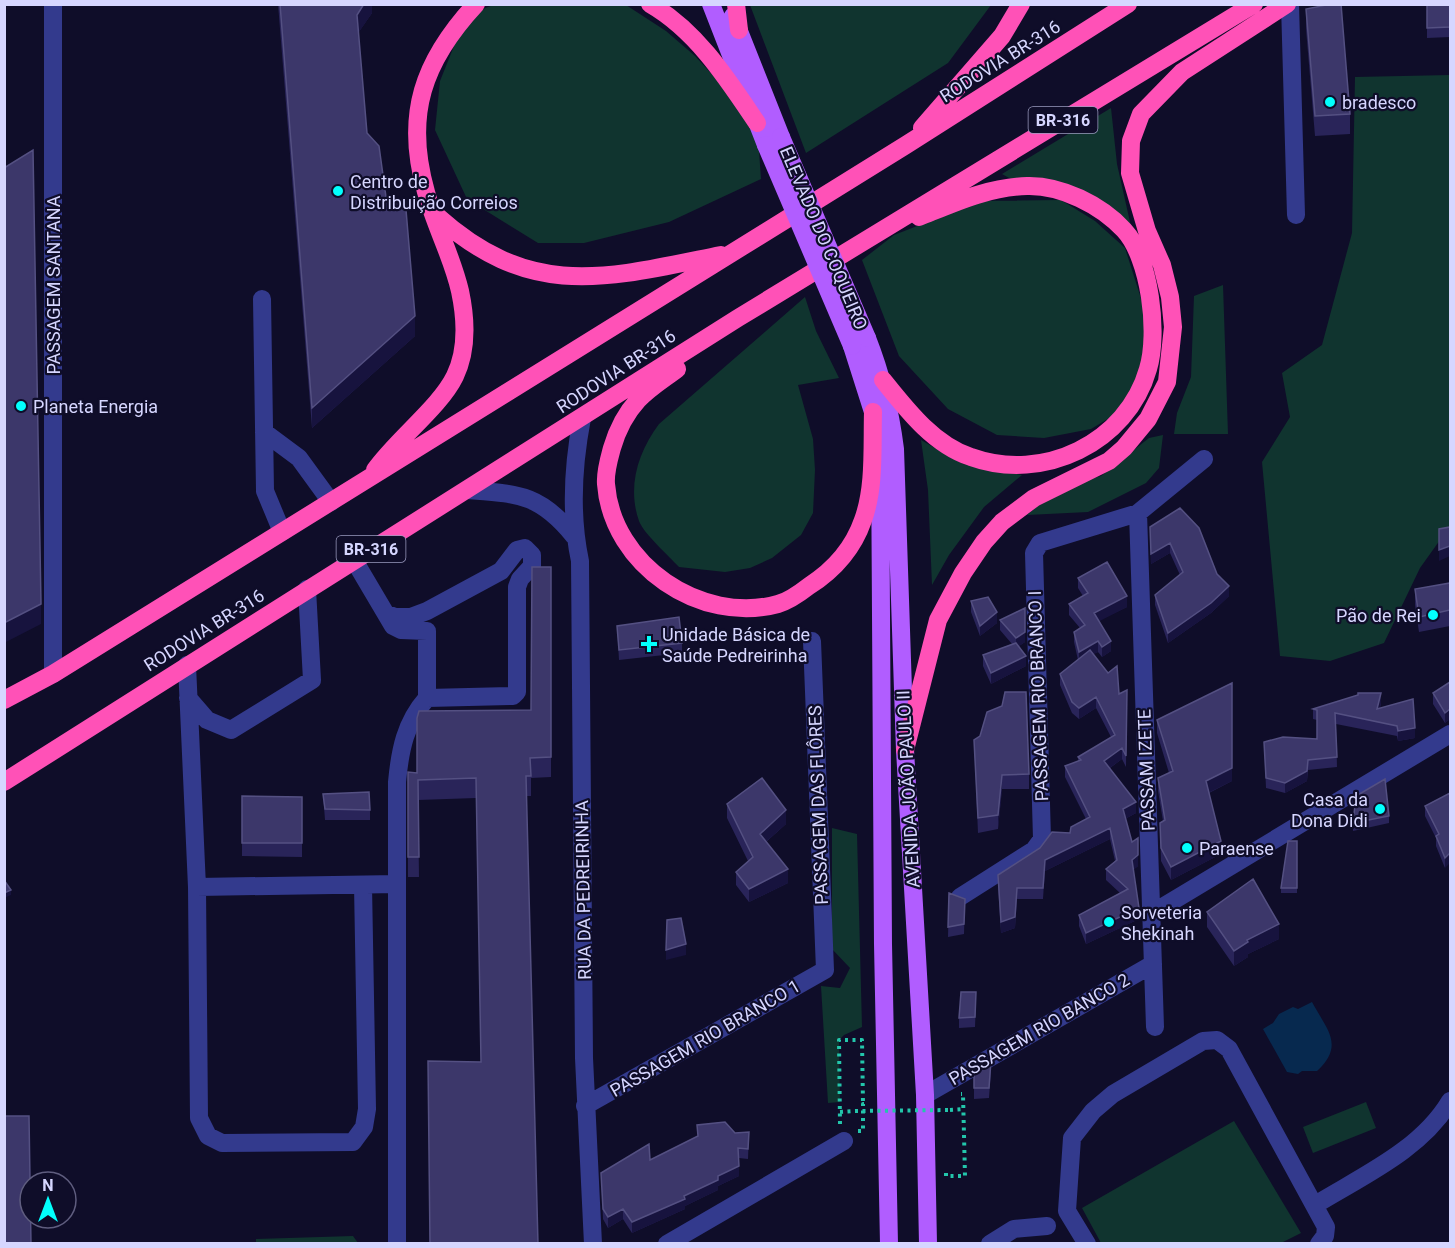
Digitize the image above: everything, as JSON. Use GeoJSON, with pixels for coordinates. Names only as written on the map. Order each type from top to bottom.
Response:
{"type":"FeatureCollection","features":[{"type":"Feature","properties":{"kind":"highway"},"geometry":{"type":"LineString","coordinates":[[369,479],[391,449],[438,401],[455,376],[464,346],[465,318],[454,266],[426,192],[417,148],[418,105],[431,64],[452,30],[476,4]]}},
{"type":"Feature","properties":{"kind":"highway"},"geometry":{"type":"LineString","coordinates":[[650,4],[683,30],[712,59],[757,123]]}},
{"type":"Feature","properties":{"kind":"highway"},"geometry":{"type":"LineString","coordinates":[[736,4],[739,30]]}},
{"type":"Feature","properties":{"kind":"highway"},"geometry":{"type":"LineString","coordinates":[[906,145],[977,67],[1002,36],[1021,4]]}},
{"type":"Feature","properties":{"kind":"highway","name":"RODOVIA BR-316"},"geometry":{"type":"LineString","coordinates":[[4,700],[54,674],[369,479],[906,145],[1108,12],[1128,4]]}},
{"type":"Feature","properties":{"kind":"highway","name":"RODOVIA BR-316"},"geometry":{"type":"LineString","coordinates":[[4,782],[738,318],[1254,4]]}},
{"type":"Feature","properties":{"kind":"highway"},"geometry":{"type":"LineString","coordinates":[[906,750],[938,620],[963,573],[984,542],[1002,522],[1034,498],[1059,488],[1116,454],[1148,418],[1167,382],[1173,327],[1170,297],[1162,265],[1147,231],[1130,172],[1131,141],[1141,114],[1182,72],[1288,4]]}},
{"type":"Feature","properties":{"kind":"highway"},"geometry":{"type":"LineString","coordinates":[[872,236],[984,191],[1028,186],[1063,192],[1098,208],[1125,231],[1149,288],[1152,319],[1152,351],[1148,370],[1133,404],[1120,419],[1087,447],[1042,464],[1020,466],[970,457],[946,444],[927,429],[906,409],[883,380]]}},
{"type":"Feature","properties":{"kind":"highway"},"geometry":{"type":"LineString","coordinates":[[434,213],[461,238],[484,253],[528,270],[572,278],[652,269],[731,253]]}},
{"type":"Feature","properties":{"kind":"highway"},"geometry":{"type":"LineString","coordinates":[[738,318],[638,400],[616,436],[606,482],[610,506],[630,549],[661,580],[680,593],[723,608],[750,609],[780,604],[816,582],[837,565],[863,521],[870,494],[873,412]]}},
{"type":"Feature","properties":{"kind":"main road"},"geometry":{"type":"LineString","coordinates":[[711,4],[757,123],[774,141]]}},
{"type":"Feature","properties":{"kind":"main road"},"geometry":{"type":"LineString","coordinates":[[729,4],[774,141]]}},
{"type":"Feature","properties":{"kind":"main road","name":"ELEVADO DO COQUEIRO"},"geometry":{"type":"LineString","coordinates":[[774,141],[859,342]]}},
{"type":"Feature","properties":{"kind":"main road","name":"AVENIDA JOÃO PAULO II"},"geometry":{"type":"LineString","coordinates":[[859,342],[883,380],[891,410],[895,449],[906,750],[925,1095],[928,1244]]}},
{"type":"Feature","properties":{"kind":"main road","name":"AVENIDA JOÃO PAULO II"},"geometry":{"type":"LineString","coordinates":[[859,342],[880,450],[882,491],[883,944],[889,1244]]}},
{"type":"Feature","properties":{"kind":"street","name":"PASSAGEM SANTANA"},"geometry":{"type":"LineString","coordinates":[[53,4],[54,674]]}},
{"type":"Feature","properties":{"kind":"street"},"geometry":{"type":"LineString","coordinates":[[1288,4],[1296,215]]}},
{"type":"Feature","properties":{"kind":"street"},"geometry":{"type":"LineString","coordinates":[[262,299],[265,491],[282,532]]}},
{"type":"Feature","properties":{"kind":"street","name":"RUA DA PEDREIRINHA"},"geometry":{"type":"LineString","coordinates":[[582,418],[575,459],[574,536],[580,561],[585,1106],[593,1244]]}},
{"type":"Feature","properties":{"kind":"street"},"geometry":{"type":"LineString","coordinates":[[264,432],[299,458],[331,502]]}},
{"type":"Feature","properties":{"kind":"street"},"geometry":{"type":"LineString","coordinates":[[1138,513],[1204,459]]}},
{"type":"Feature","properties":{"kind":"street"},"geometry":{"type":"LineString","coordinates":[[468,490],[518,494],[543,504],[574,536]]}},
{"type":"Feature","properties":{"kind":"street","name":"PASSAGEM RIO BRANCO I"},"geometry":{"type":"LineString","coordinates":[[960,897],[1034,850],[1042,839],[1034,553],[1040,543],[1138,513]]}},
{"type":"Feature","properties":{"kind":"street","name":"PASSAM IZETE"},"geometry":{"type":"LineString","coordinates":[[1138,513],[1155,1026]]}},
{"type":"Feature","properties":{"kind":"street"},"geometry":{"type":"LineString","coordinates":[[387,614],[395,617],[411,617],[427,611],[501,571],[517,550],[525,548],[531,552],[532,566],[520,579],[517,587],[517,692],[513,696],[427,698]]}},
{"type":"Feature","properties":{"kind":"street"},"geometry":{"type":"LineString","coordinates":[[354,560],[393,627],[427,631]]}},
{"type":"Feature","properties":{"kind":"street"},"geometry":{"type":"LineString","coordinates":[[188,699],[207,720],[231,730],[312,680],[307,589]]}},
{"type":"Feature","properties":{"kind":"street"},"geometry":{"type":"LineString","coordinates":[[397,1244],[397,782],[400,750],[406,729],[427,698],[427,611]]}},
{"type":"Feature","properties":{"kind":"street","name":"PASSAGEM DAS FLÔRES"},"geometry":{"type":"LineString","coordinates":[[812,641],[825,970]]}},
{"type":"Feature","properties":{"kind":"street"},"geometry":{"type":"LineString","coordinates":[[187,665],[197,887],[199,1118],[208,1136],[222,1143],[353,1142],[364,1127],[367,1110],[363,885]]}},
{"type":"Feature","properties":{"kind":"street"},"geometry":{"type":"LineString","coordinates":[[1151,914],[1450,734]]}},
{"type":"Feature","properties":{"kind":"street"},"geometry":{"type":"LineString","coordinates":[[197,887],[397,884]]}},
{"type":"Feature","properties":{"kind":"street","name":"PASSAGEM RIO BANCO 2"},"geometry":{"type":"LineString","coordinates":[[925,1095],[1153,964]]}},
{"type":"Feature","properties":{"kind":"street","name":"PASSAGEM RIO BRANCO 1"},"geometry":{"type":"LineString","coordinates":[[585,1106],[825,970]]}},
{"type":"Feature","properties":{"kind":"street"},"geometry":{"type":"LineString","coordinates":[[1087,1244],[1067,1211],[1072,1138],[1093,1111],[1113,1094],[1203,1041],[1217,1040],[1229,1049],[1315,1205],[1326,1227],[1325,1236],[1319,1244]]}},
{"type":"Feature","properties":{"kind":"street"},"geometry":{"type":"LineString","coordinates":[[1315,1205],[1401,1152],[1427,1131],[1450,1101]]}},
{"type":"Feature","properties":{"kind":"street"},"geometry":{"type":"LineString","coordinates":[[667,1244],[844,1141]]}},
{"type":"Feature","properties":{"kind":"street"},"geometry":{"type":"LineString","coordinates":[[990,1244],[1014,1229],[1047,1226]]}},
{"type":"Feature","properties":{"kind":"path"},"geometry":{"type":"LineString","coordinates":[[863,1104],[862,1040],[839,1040],[840,1112],[963,1110]]}},
{"type":"Feature","properties":{"kind":"path"},"geometry":{"type":"LineString","coordinates":[[945,1165],[946,1176],[965,1176],[963,1094]]}},
{"type":"Feature","properties":{"kind":"green space"},"geometry":{"type":"Polygon","coordinates":[[[493,5],[626,5],[666,31],[695,56],[757,123],[761,179],[669,222],[584,243],[538,243],[467,199],[435,130],[440,81],[466,16],[493,5]]]}},
{"type":"Feature","properties":{"kind":"green space"},"geometry":{"type":"Polygon","coordinates":[[[750,5],[991,5],[948,63],[806,153],[750,5]]]}},
{"type":"Feature","properties":{"kind":"green space"},"geometry":{"type":"Polygon","coordinates":[[[1450,75],[1450,526],[1420,568],[1384,643],[1330,661],[1280,656],[1262,462],[1290,417],[1282,373],[1322,345],[1352,233],[1355,77],[1450,75]]]}},
{"type":"Feature","properties":{"kind":"green space"},"geometry":{"type":"Polygon","coordinates":[[[1111,108],[1117,164],[1132,231],[1100,203],[1011,179],[1002,174],[1111,108]]]}},
{"type":"Feature","properties":{"kind":"green space"},"geometry":{"type":"Polygon","coordinates":[[[1061,200],[1095,221],[1125,248],[1144,308],[1146,348],[1133,404],[1091,429],[1044,438],[997,435],[948,409],[899,356],[862,260],[894,235],[982,201],[1061,200]]]}},
{"type":"Feature","properties":{"kind":"green space"},"geometry":{"type":"Polygon","coordinates":[[[1223,285],[1228,434],[1174,434],[1177,413],[1191,377],[1194,296],[1223,285]]]}},
{"type":"Feature","properties":{"kind":"green space"},"geometry":{"type":"Polygon","coordinates":[[[805,297],[816,331],[839,378],[798,385],[813,439],[815,470],[813,513],[801,535],[772,558],[750,568],[725,572],[679,567],[651,538],[639,521],[634,495],[637,470],[645,446],[659,424],[805,297]]]}},
{"type":"Feature","properties":{"kind":"green space"},"geometry":{"type":"Polygon","coordinates":[[[1163,435],[1159,468],[1146,483],[1088,512],[1027,515],[1059,488],[1101,476],[1149,438],[1163,435]]]}},
{"type":"Feature","properties":{"kind":"green space"},"geometry":{"type":"Polygon","coordinates":[[[921,440],[963,464],[1022,475],[984,507],[949,555],[932,585],[928,490],[921,440]]]}},
{"type":"Feature","properties":{"kind":"green space"},"geometry":{"type":"Polygon","coordinates":[[[832,828],[857,834],[862,1027],[844,1035],[839,1040],[840,1102],[828,1103],[821,986],[840,988],[850,968],[832,949],[832,828]]]}},
{"type":"Feature","properties":{"kind":"green space"},"geometry":{"type":"Polygon","coordinates":[[[1366,1102],[1376,1128],[1313,1153],[1303,1127],[1366,1102]]]}},
{"type":"Feature","properties":{"kind":"green space"},"geometry":{"type":"Polygon","coordinates":[[[1234,1121],[1301,1233],[1281,1243],[1101,1243],[1082,1208],[1234,1121]]]}},
{"type":"Feature","properties":{"kind":"green space"},"geometry":{"type":"Polygon","coordinates":[[[353,1236],[358,1243],[256,1243],[256,1239],[353,1236]]]}},
{"type":"Feature","properties":{"kind":"water"},"geometry":{"type":"Polygon","coordinates":[[[1312,1002],[1331,1037],[1330,1053],[1317,1071],[1302,1071],[1298,1074],[1287,1072],[1263,1029],[1273,1023],[1279,1014],[1312,1002]]]}},
{"type":"Feature","properties":{"kind":"building","name":"Centro de Distribuição Correios"},"geometry":{"type":"Polygon","coordinates":[[[280,4],[364,4],[357,15],[367,133],[379,146],[386,197],[406,210],[415,316],[312,408],[280,4]]]}},
{"type":"Feature","properties":{"kind":"building","name":"bradesco"},"geometry":{"type":"Polygon","coordinates":[[[1341,4],[1350,114],[1315,116],[1306,9],[1341,4]]]}},
{"type":"Feature","properties":{"kind":"building"},"geometry":{"type":"Polygon","coordinates":[[[1427,4],[1450,4],[1450,27],[1427,28],[1427,4]]]}},
{"type":"Feature","properties":{"kind":"building","name":"Planeta Energia"},"geometry":{"type":"Polygon","coordinates":[[[33,150],[41,604],[4,623],[4,168],[33,150]]]}},
{"type":"Feature","properties":{"kind":"building"},"geometry":{"type":"Polygon","coordinates":[[[1180,508],[1199,528],[1217,574],[1229,586],[1211,603],[1168,633],[1155,595],[1183,572],[1170,543],[1151,554],[1150,527],[1180,508]]]}},
{"type":"Feature","properties":{"kind":"building"},"geometry":{"type":"Polygon","coordinates":[[[1450,527],[1450,546],[1439,550],[1439,529],[1450,527]]]}},
{"type":"Feature","properties":{"kind":"building"},"geometry":{"type":"Polygon","coordinates":[[[1107,562],[1127,596],[1094,613],[1111,641],[1102,647],[1098,641],[1079,652],[1074,632],[1085,625],[1069,604],[1088,593],[1078,578],[1107,562]]]}},
{"type":"Feature","properties":{"kind":"building"},"geometry":{"type":"Polygon","coordinates":[[[532,567],[551,567],[551,757],[530,758],[531,776],[526,776],[538,1244],[430,1244],[428,1061],[481,1062],[476,778],[418,780],[419,857],[408,857],[408,772],[417,773],[419,711],[531,710],[532,567]]]}},
{"type":"Feature","properties":{"kind":"building"},"geometry":{"type":"Polygon","coordinates":[[[1450,583],[1450,610],[1419,617],[1415,589],[1450,583]]]}},
{"type":"Feature","properties":{"kind":"building"},"geometry":{"type":"Polygon","coordinates":[[[988,597],[997,612],[980,626],[971,601],[988,597]]]}},
{"type":"Feature","properties":{"kind":"building"},"geometry":{"type":"Polygon","coordinates":[[[1025,608],[1025,632],[1016,638],[1000,620],[1025,608]]]}},
{"type":"Feature","properties":{"kind":"building"},"geometry":{"type":"Polygon","coordinates":[[[679,617],[682,643],[619,650],[617,626],[679,617]]]}},
{"type":"Feature","properties":{"kind":"building"},"geometry":{"type":"Polygon","coordinates":[[[1016,643],[1026,656],[991,673],[983,655],[1016,643]]]}},
{"type":"Feature","properties":{"kind":"building"},"geometry":{"type":"Polygon","coordinates":[[[1090,650],[1108,673],[1117,666],[1119,694],[1127,690],[1126,756],[1122,748],[1104,761],[1136,802],[1123,809],[1132,842],[1138,838],[1138,855],[1132,860],[1139,908],[1086,933],[1079,915],[1128,889],[1106,869],[1117,860],[1110,828],[1045,860],[1043,888],[1017,888],[1015,917],[1001,922],[998,875],[1040,848],[1052,832],[1070,833],[1071,827],[1090,817],[1065,766],[1081,760],[1078,757],[1115,735],[1096,697],[1079,708],[1072,702],[1060,674],[1090,650]]]}},
{"type":"Feature","properties":{"kind":"building"},"geometry":{"type":"Polygon","coordinates":[[[1450,682],[1450,709],[1445,713],[1433,693],[1450,682]]]}},
{"type":"Feature","properties":{"kind":"building"},"geometry":{"type":"Polygon","coordinates":[[[1232,683],[1232,768],[1206,781],[1221,841],[1171,867],[1161,848],[1160,823],[1165,820],[1158,778],[1173,771],[1157,720],[1232,683]]]}},
{"type":"Feature","properties":{"kind":"building"},"geometry":{"type":"Polygon","coordinates":[[[1005,692],[1026,692],[1029,774],[1002,775],[998,815],[978,818],[974,740],[980,736],[987,712],[1002,706],[1005,692]]]}},
{"type":"Feature","properties":{"kind":"building"},"geometry":{"type":"Polygon","coordinates":[[[1358,693],[1381,693],[1377,709],[1413,699],[1415,728],[1398,731],[1397,726],[1335,713],[1337,757],[1308,760],[1307,771],[1285,783],[1266,778],[1264,742],[1283,737],[1317,739],[1317,710],[1313,709],[1358,695],[1358,693]]]}},
{"type":"Feature","properties":{"kind":"building"},"geometry":{"type":"Polygon","coordinates":[[[762,778],[786,810],[760,834],[788,869],[749,889],[736,872],[753,857],[727,804],[762,778]]]}},
{"type":"Feature","properties":{"kind":"building"},"geometry":{"type":"Polygon","coordinates":[[[1385,779],[1389,816],[1353,823],[1356,796],[1385,779]]]}},
{"type":"Feature","properties":{"kind":"building"},"geometry":{"type":"Polygon","coordinates":[[[369,792],[370,810],[325,809],[323,794],[369,792]]]}},
{"type":"Feature","properties":{"kind":"building"},"geometry":{"type":"Polygon","coordinates":[[[1450,793],[1450,853],[1445,858],[1436,836],[1439,834],[1425,806],[1450,793]]]}},
{"type":"Feature","properties":{"kind":"building"},"geometry":{"type":"Polygon","coordinates":[[[242,796],[302,797],[302,843],[242,843],[242,796]]]}},
{"type":"Feature","properties":{"kind":"building"},"geometry":{"type":"Polygon","coordinates":[[[1288,841],[1297,841],[1297,888],[1281,888],[1288,841]]]}},
{"type":"Feature","properties":{"kind":"building"},"geometry":{"type":"Polygon","coordinates":[[[1253,879],[1279,924],[1247,940],[1248,942],[1234,951],[1207,912],[1253,879]]]}},
{"type":"Feature","properties":{"kind":"building"},"geometry":{"type":"Polygon","coordinates":[[[4,880],[11,890],[4,893],[4,880]]]}},
{"type":"Feature","properties":{"kind":"building"},"geometry":{"type":"Polygon","coordinates":[[[949,893],[965,899],[964,924],[948,927],[949,893]]]}},
{"type":"Feature","properties":{"kind":"building"},"geometry":{"type":"Polygon","coordinates":[[[681,918],[686,944],[666,950],[667,920],[681,918]]]}},
{"type":"Feature","properties":{"kind":"building"},"geometry":{"type":"Polygon","coordinates":[[[961,992],[976,992],[975,1017],[959,1018],[961,992]]]}},
{"type":"Feature","properties":{"kind":"building"},"geometry":{"type":"Polygon","coordinates":[[[991,1060],[989,1088],[974,1088],[974,1070],[991,1060]]]}},
{"type":"Feature","properties":{"kind":"building"},"geometry":{"type":"Polygon","coordinates":[[[4,1116],[29,1116],[30,1170],[18,1170],[18,1230],[31,1230],[31,1244],[4,1244],[4,1116]]]}},
{"type":"Feature","properties":{"kind":"building"},"geometry":{"type":"Polygon","coordinates":[[[725,1122],[735,1133],[749,1132],[748,1149],[738,1148],[739,1166],[718,1176],[718,1180],[684,1196],[685,1199],[632,1222],[623,1209],[608,1217],[603,1209],[601,1173],[649,1144],[650,1160],[698,1136],[697,1125],[725,1122]]]}},
{"type":"Feature","properties":{"kind":"place","name":"bradesco"},"geometry":{"type":"Point","coordinates":[1330,102]}},
{"type":"Feature","properties":{"kind":"place","name":"Centro de Distribuição Correios"},"geometry":{"type":"Point","coordinates":[338,191]}},
{"type":"Feature","properties":{"kind":"place","name":"Planeta Energia"},"geometry":{"type":"Point","coordinates":[21,406]}},
{"type":"Feature","properties":{"kind":"place","name":"Pão de Rei"},"geometry":{"type":"Point","coordinates":[1433,615]}},
{"type":"Feature","properties":{"kind":"place","name":"Unidade Básica de Saúde Pedreirinha"},"geometry":{"type":"Point","coordinates":[649,644]}},
{"type":"Feature","properties":{"kind":"place","name":"Casa da Dona Didi"},"geometry":{"type":"Point","coordinates":[1380,809]}},
{"type":"Feature","properties":{"kind":"place","name":"Paraense"},"geometry":{"type":"Point","coordinates":[1187,848]}},
{"type":"Feature","properties":{"kind":"place","name":"Sorveteria Shekinah"},"geometry":{"type":"Point","coordinates":[1109,922]}}]}
